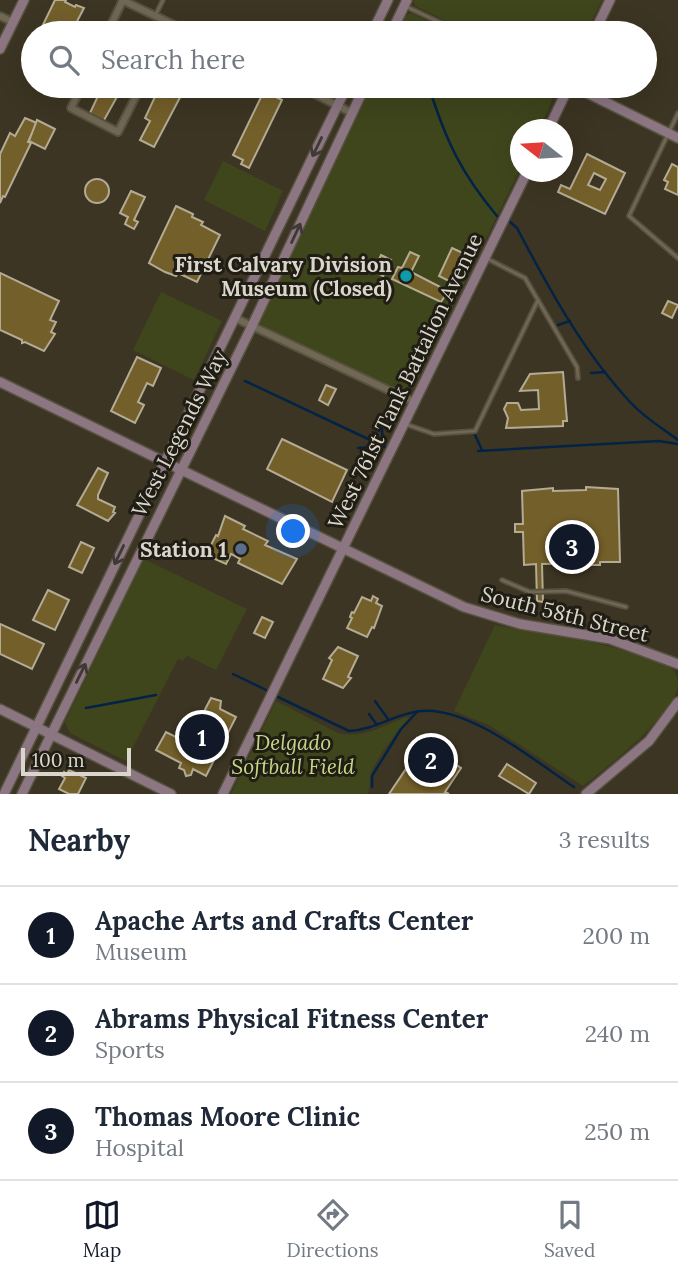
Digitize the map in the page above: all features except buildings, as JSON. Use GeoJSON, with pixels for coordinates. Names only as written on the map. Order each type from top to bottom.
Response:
{"type":"FeatureCollection","features":[{"type":"Feature","properties":{"kind":"street"},"geometry":{"type":"LineString","coordinates":[[0,49],[24,0]]}},
{"type":"Feature","properties":{"kind":"street"},"geometry":{"type":"LineString","coordinates":[[112,21],[122,0],[166,21]]}},
{"type":"Feature","properties":{"kind":"street"},"geometry":{"type":"LineString","coordinates":[[378,21],[388,0]]}},
{"type":"Feature","properties":{"kind":"street"},"geometry":{"type":"LineString","coordinates":[[600,21],[610,0]]}},
{"type":"Feature","properties":{"kind":"street"},"geometry":{"type":"LineString","coordinates":[[397,21],[406,3]]}},
{"type":"Feature","properties":{"kind":"street"},"geometry":{"type":"LineString","coordinates":[[0,16],[13,22]]}},
{"type":"Feature","properties":{"kind":"street"},"geometry":{"type":"LineString","coordinates":[[76,98],[71,108],[118,132],[135,98]]}},
{"type":"Feature","properties":{"kind":"street"},"geometry":{"type":"LineString","coordinates":[[324,98],[352,113]]}},
{"type":"Feature","properties":{"kind":"street","name":"West Legends Way"},"geometry":{"type":"LineString","coordinates":[[4,794],[341,98]]}},
{"type":"Feature","properties":{"kind":"street","name":"West Legends Way"},"geometry":{"type":"LineString","coordinates":[[22,794],[252,326],[360,98]]}},
{"type":"Feature","properties":{"kind":"street"},"geometry":{"type":"LineString","coordinates":[[554,119],[565,98]]}},
{"type":"Feature","properties":{"kind":"street"},"geometry":{"type":"LineString","coordinates":[[596,98],[678,138]]}},
{"type":"Feature","properties":{"kind":"street","name":"West 761st Tank Battalion Avenue"},"geometry":{"type":"LineString","coordinates":[[223,794],[522,182]]}},
{"type":"Feature","properties":{"kind":"street"},"geometry":{"type":"LineString","coordinates":[[235,318],[414,402]]}},
{"type":"Feature","properties":{"kind":"street","name":"South 58th Street"},"geometry":{"type":"LineString","coordinates":[[0,382],[464,607],[520,624],[610,639],[678,664]]}},
{"type":"Feature","properties":{"kind":"street"},"geometry":{"type":"LineString","coordinates":[[586,794],[649,741],[678,702]]}},
{"type":"Feature","properties":{"kind":"street"},"geometry":{"type":"LineString","coordinates":[[0,709],[171,794]]}},
{"type":"Feature","properties":{"kind":"lane"},"geometry":{"type":"LineString","coordinates":[[155,16],[163,0]]}},
{"type":"Feature","properties":{"kind":"lane"},"geometry":{"type":"LineString","coordinates":[[406,3],[440,21]]}},
{"type":"Feature","properties":{"kind":"lane"},"geometry":{"type":"LineString","coordinates":[[678,113],[629,216],[678,258]]}},
{"type":"Feature","properties":{"kind":"lane"},"geometry":{"type":"LineString","coordinates":[[485,257],[522,275],[577,367],[578,378]]}},
{"type":"Feature","properties":{"kind":"lane"},"geometry":{"type":"LineString","coordinates":[[404,424],[433,434],[475,430],[538,300]]}},
{"type":"Feature","properties":{"kind":"lane"},"geometry":{"type":"LineString","coordinates":[[502,580],[530,592],[566,592],[626,607]]}},
{"type":"Feature","properties":{"kind":"green space"},"geometry":{"type":"Polygon","coordinates":[[[414,0],[602,0],[592,21],[446,21],[415,6],[414,0]]]}},
{"type":"Feature","properties":{"kind":"green space"},"geometry":{"type":"Polygon","coordinates":[[[411,13],[427,21],[402,21],[411,13]]]}},
{"type":"Feature","properties":{"kind":"green space"},"geometry":{"type":"Polygon","coordinates":[[[365,98],[552,98],[544,119],[510,119],[510,182],[514,182],[417,381],[403,389],[395,389],[260,323],[259,317],[365,98]]]}},
{"type":"Feature","properties":{"kind":"green space"},"geometry":{"type":"Polygon","coordinates":[[[223,161],[283,191],[265,231],[204,200],[223,161]]]}},
{"type":"Feature","properties":{"kind":"green space"},"geometry":{"type":"Polygon","coordinates":[[[161,292],[222,321],[194,380],[133,350],[161,292]]]}},
{"type":"Feature","properties":{"kind":"green space"},"geometry":{"type":"Polygon","coordinates":[[[146,560],[247,609],[216,670],[187,656],[183,661],[178,659],[126,761],[70,733],[65,722],[142,562],[146,560]]]}},
{"type":"Feature","properties":{"kind":"green space"},"geometry":{"type":"Polygon","coordinates":[[[495,625],[611,647],[661,664],[673,670],[676,675],[678,685],[674,697],[653,726],[583,786],[489,725],[454,711],[495,625]]]}},
{"type":"Feature","properties":{"kind":"green space","name":"Delgado Softball Field"},"geometry":{"type":"Polygon","coordinates":[[[276,701],[338,733],[365,733],[409,718],[374,766],[367,794],[231,794],[276,701]]]}},
{"type":"Feature","properties":{"kind":"waterway"},"geometry":{"type":"LineString","coordinates":[[433,98],[464,171],[497,216]]}},
{"type":"Feature","properties":{"kind":"waterway"},"geometry":{"type":"LineString","coordinates":[[509,221],[517,228],[583,342],[614,384],[636,408],[678,440]]}},
{"type":"Feature","properties":{"kind":"waterway"},"geometry":{"type":"LineString","coordinates":[[558,325],[570,321]]}},
{"type":"Feature","properties":{"kind":"waterway"},"geometry":{"type":"LineString","coordinates":[[591,373],[605,372]]}},
{"type":"Feature","properties":{"kind":"waterway"},"geometry":{"type":"LineString","coordinates":[[245,381],[385,447]]}},
{"type":"Feature","properties":{"kind":"waterway"},"geometry":{"type":"LineString","coordinates":[[358,448],[383,446],[382,429]]}},
{"type":"Feature","properties":{"kind":"waterway"},"geometry":{"type":"LineString","coordinates":[[373,432],[374,442]]}},
{"type":"Feature","properties":{"kind":"waterway"},"geometry":{"type":"LineString","coordinates":[[475,435],[482,450]]}},
{"type":"Feature","properties":{"kind":"waterway"},"geometry":{"type":"LineString","coordinates":[[478,451],[659,441],[678,444]]}},
{"type":"Feature","properties":{"kind":"waterway"},"geometry":{"type":"LineString","coordinates":[[233,674],[266,690]]}},
{"type":"Feature","properties":{"kind":"waterway"},"geometry":{"type":"LineString","coordinates":[[86,708],[156,695]]}},
{"type":"Feature","properties":{"kind":"waterway"},"geometry":{"type":"LineString","coordinates":[[278,697],[349,731],[368,728],[412,712],[440,712],[460,717],[501,738],[574,787]]}},
{"type":"Feature","properties":{"kind":"waterway"},"geometry":{"type":"LineString","coordinates":[[375,701],[388,719]]}},
{"type":"Feature","properties":{"kind":"waterway"},"geometry":{"type":"LineString","coordinates":[[372,787],[372,776],[401,729],[418,711]]}},
{"type":"Feature","properties":{"kind":"waterway"},"geometry":{"type":"LineString","coordinates":[[369,714],[377,725]]}},
{"type":"Feature","properties":{"kind":"place","name":"First Calvary Division Museum (Closed)"},"geometry":{"type":"Point","coordinates":[406,276]}},
{"type":"Feature","properties":{"kind":"place","name":"Thomas Moore Clinic"},"geometry":{"type":"Point","coordinates":[572,547]}},
{"type":"Feature","properties":{"kind":"place","name":"Station 1"},"geometry":{"type":"Point","coordinates":[241,549]}},
{"type":"Feature","properties":{"kind":"place","name":"Apache Arts and Crafts Center"},"geometry":{"type":"Point","coordinates":[202,737]}},
{"type":"Feature","properties":{"kind":"place","name":"Abrams Physical Fitness Center"},"geometry":{"type":"Point","coordinates":[431,760]}}]}
